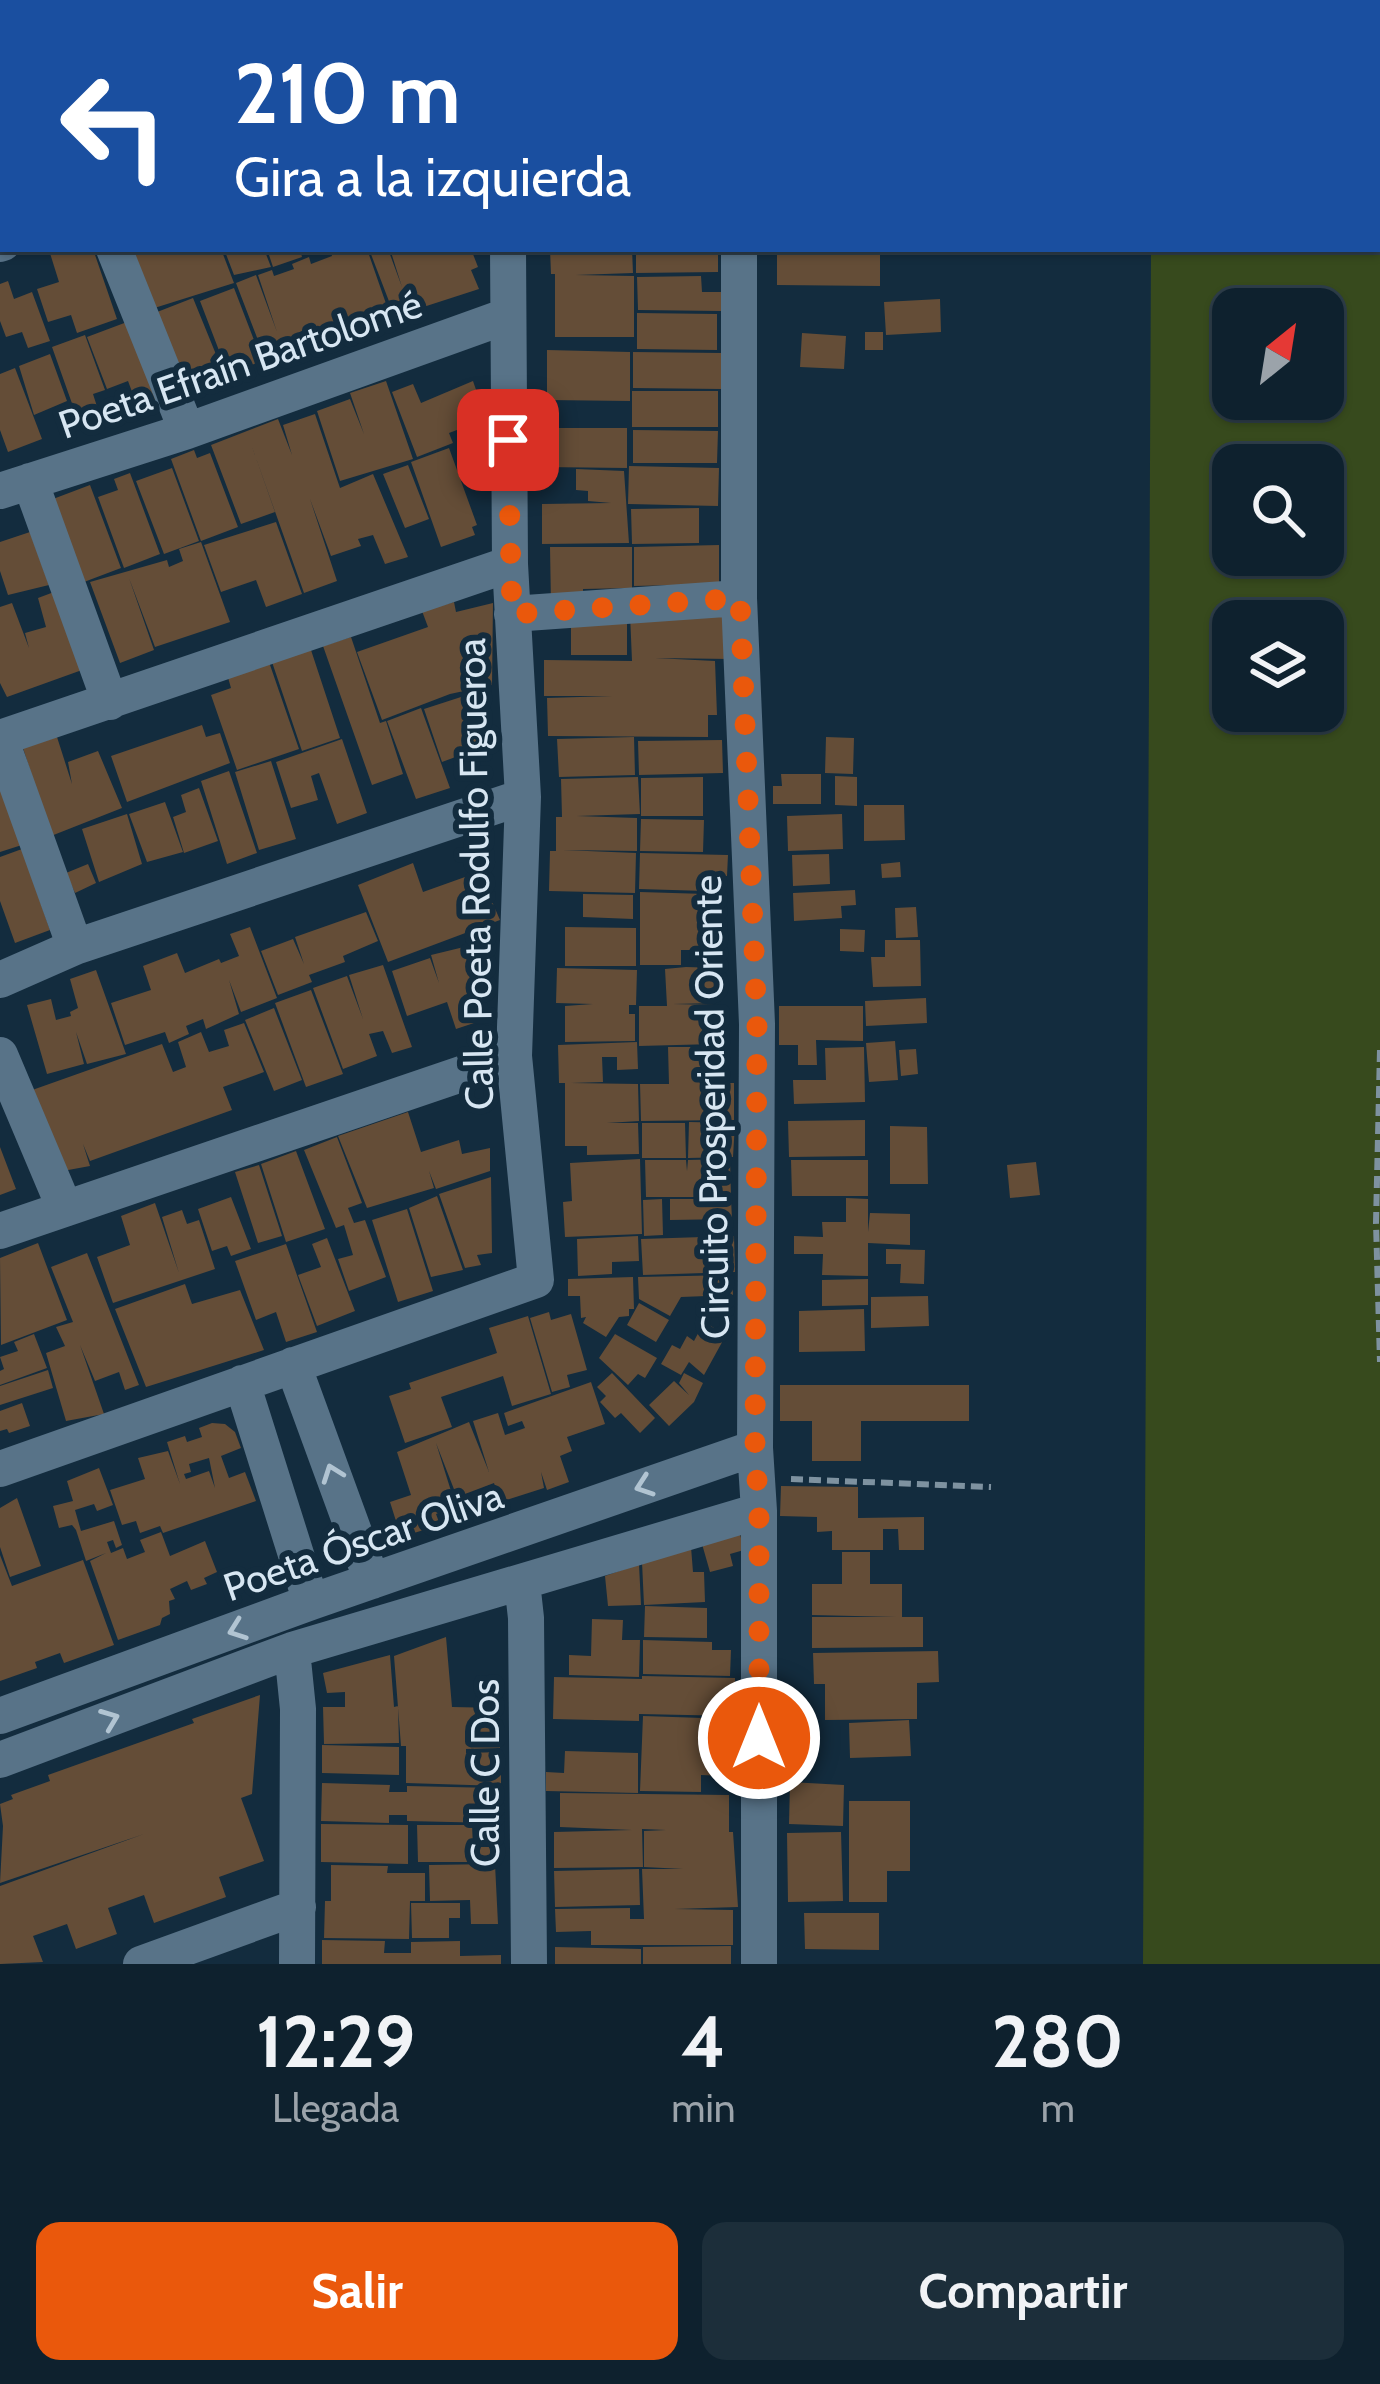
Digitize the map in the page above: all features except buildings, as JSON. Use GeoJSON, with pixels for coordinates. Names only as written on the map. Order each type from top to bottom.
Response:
{"type":"FeatureCollection","features":[{"type":"Feature","properties":{"kind":"street"},"geometry":{"type":"LineString","coordinates":[[115,252],[188,431]]}},
{"type":"Feature","properties":{"kind":"street","name":"Calle Poeta Rodulfo Figueroa"},"geometry":{"type":"LineString","coordinates":[[293,1365],[536,1280],[514,1056],[524,796],[510,564],[508,252]]}},
{"type":"Feature","properties":{"kind":"street","name":"Circuito Prosperidad Oriente"},"geometry":{"type":"LineString","coordinates":[[739,252],[740,598],[757,1024],[760,1964]]}},
{"type":"Feature","properties":{"kind":"street","name":"Poeta Efraín Bartolomé"},"geometry":{"type":"LineString","coordinates":[[15,486],[188,431],[508,316]]}},
{"type":"Feature","properties":{"kind":"street"},"geometry":{"type":"LineString","coordinates":[[15,486],[110,702]]}},
{"type":"Feature","properties":{"kind":"street"},"geometry":{"type":"LineString","coordinates":[[75,947],[0,738],[510,564]]}},
{"type":"Feature","properties":{"kind":"street"},"geometry":{"type":"LineString","coordinates":[[512,614],[740,598]]}},
{"type":"Feature","properties":{"kind":"street"},"geometry":{"type":"LineString","coordinates":[[0,980],[75,947],[524,796]]}},
{"type":"Feature","properties":{"kind":"street"},"geometry":{"type":"LineString","coordinates":[[0,1055],[65,1209]]}},
{"type":"Feature","properties":{"kind":"street"},"geometry":{"type":"LineString","coordinates":[[0,1232],[514,1056]]}},
{"type":"Feature","properties":{"kind":"street"},"geometry":{"type":"LineString","coordinates":[[0,1469],[293,1365],[372,1581]]}},
{"type":"Feature","properties":{"kind":"street"},"geometry":{"type":"LineString","coordinates":[[242,1383],[311,1602]]}},
{"type":"Feature","properties":{"kind":"street","name":"Poeta Óscar Oliva"},"geometry":{"type":"LineString","coordinates":[[0,1716],[372,1581],[756,1479]]}},
{"type":"Feature","properties":{"kind":"street","name":"Poeta Óscar Oliva"},"geometry":{"type":"LineString","coordinates":[[0,1760],[292,1650],[522,1582],[756,1479]]}},
{"type":"Feature","properties":{"kind":"street","name":"Calle C Dos"},"geometry":{"type":"LineString","coordinates":[[522,1582],[529,1964]]}},
{"type":"Feature","properties":{"kind":"street"},"geometry":{"type":"LineString","coordinates":[[292,1650],[298,1709],[297,1964]]}},
{"type":"Feature","properties":{"kind":"street"},"geometry":{"type":"LineString","coordinates":[[141,1964],[298,1907]]}},
{"type":"Feature","properties":{"kind":"path"},"geometry":{"type":"LineString","coordinates":[[1380,1051],[1376,1223],[1380,1362]]}},
{"type":"Feature","properties":{"kind":"path"},"geometry":{"type":"LineString","coordinates":[[756,1479],[992,1487]]}},
{"type":"Feature","properties":{"kind":"green space"},"geometry":{"type":"Polygon","coordinates":[[[1151,252],[1380,252],[1380,1964],[1143,1964],[1151,252]]]}},
{"type":"Feature","properties":{"kind":"route"},"geometry":{"type":"LineString","coordinates":[[508,440],[512,614],[740,598],[757,1024],[759,1738]]}}]}
